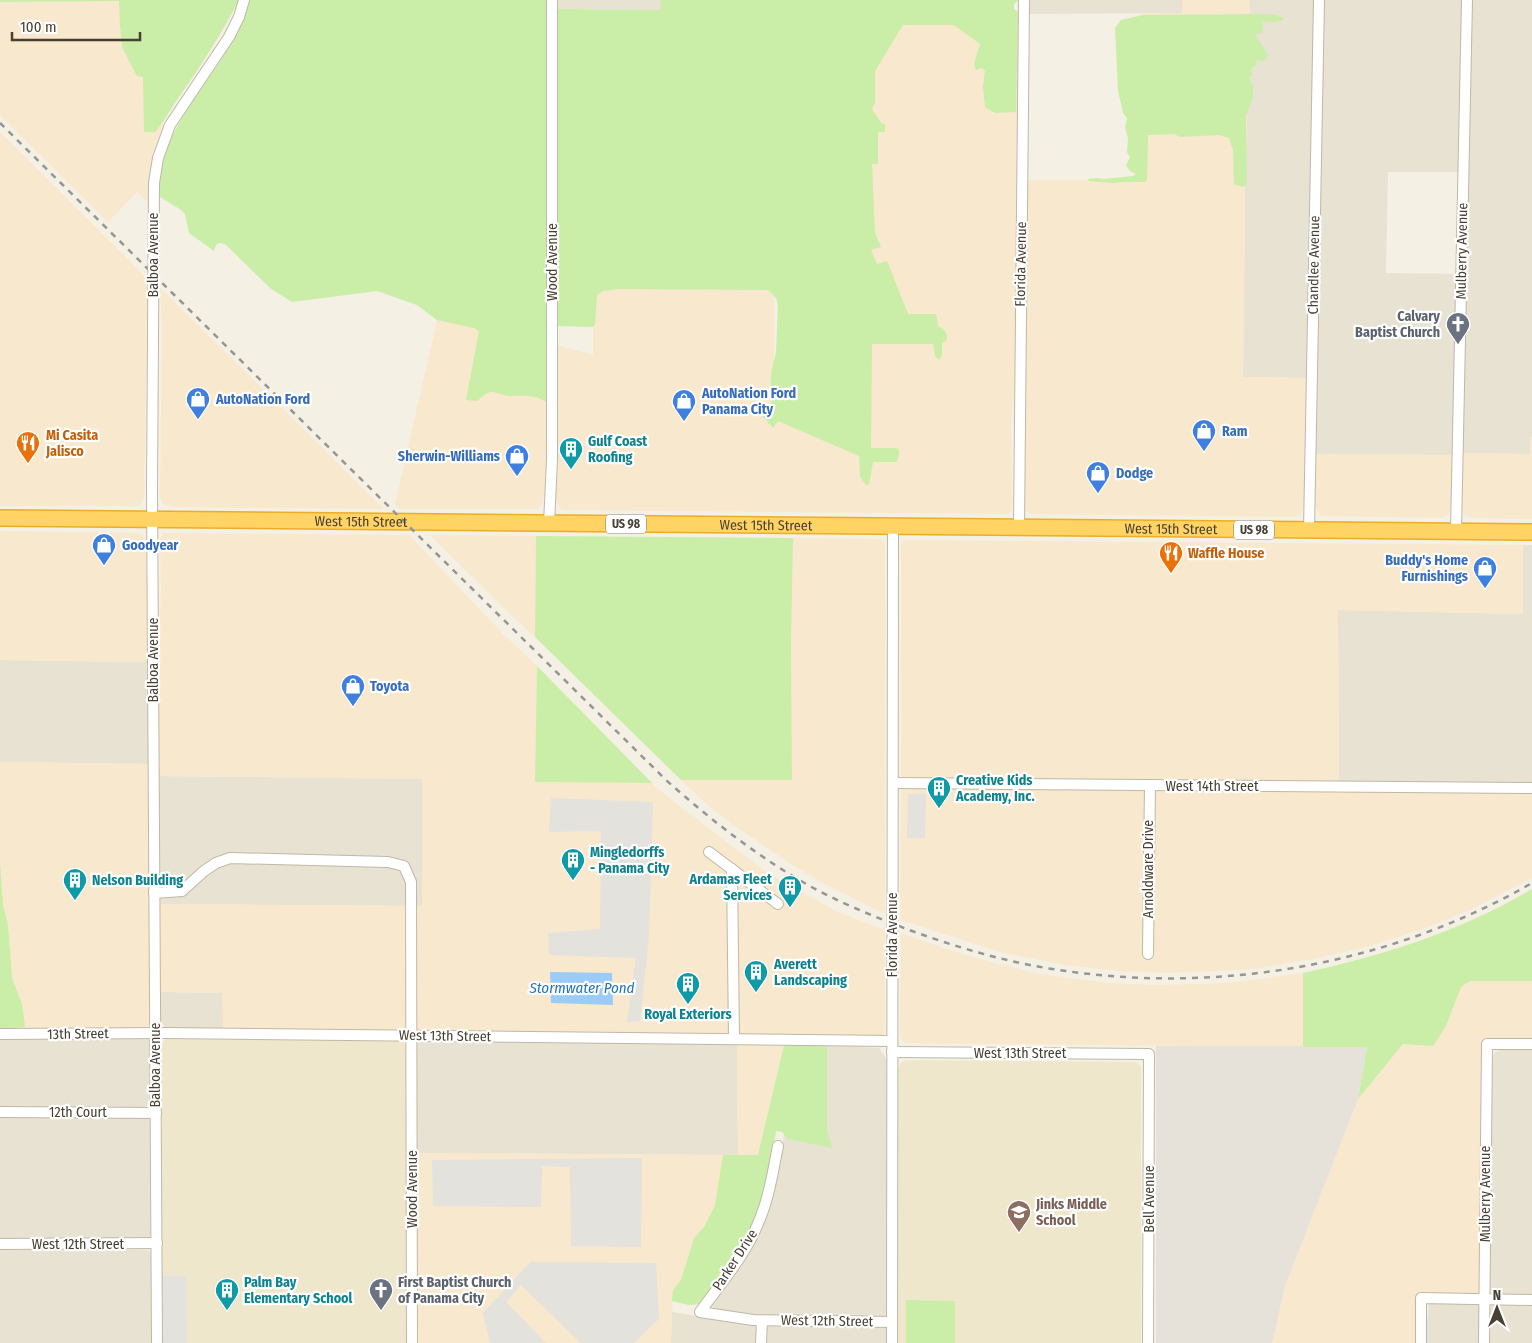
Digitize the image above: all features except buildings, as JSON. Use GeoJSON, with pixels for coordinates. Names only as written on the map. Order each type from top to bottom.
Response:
{"type":"FeatureCollection","features":[{"type":"Feature","properties":{"kind":"highway","name":"West 15th Street"},"geometry":{"type":"LineString","coordinates":[[0,518],[1532,532]]}},
{"type":"Feature","properties":{"kind":"street","name":"Balboa Avenue"},"geometry":{"type":"LineString","coordinates":[[157,1343],[152,520],[153,206],[156,168],[162,145],[170,126],[229,37],[239,17],[244,0]]}},
{"type":"Feature","properties":{"kind":"street","name":"Wood Avenue"},"geometry":{"type":"LineString","coordinates":[[549,524],[552,460],[552,0]]}},
{"type":"Feature","properties":{"kind":"street","name":"Florida Avenue"},"geometry":{"type":"LineString","coordinates":[[1019,527],[1024,0]]}},
{"type":"Feature","properties":{"kind":"street","name":"Chandlee Avenue"},"geometry":{"type":"LineString","coordinates":[[1309,530],[1319,0]]}},
{"type":"Feature","properties":{"kind":"street","name":"Mulberry Avenue"},"geometry":{"type":"LineString","coordinates":[[1456,531],[1466,0]]}},
{"type":"Feature","properties":{"kind":"street","name":"Florida Avenue"},"geometry":{"type":"LineString","coordinates":[[892,1343],[893,526]]}},
{"type":"Feature","properties":{"kind":"street","name":"West 14th Street"},"geometry":{"type":"LineString","coordinates":[[893,782],[1532,788]]}},
{"type":"Feature","properties":{"kind":"street","name":"Arnoldware Drive"},"geometry":{"type":"LineString","coordinates":[[1148,954],[1150,785]]}},
{"type":"Feature","properties":{"kind":"street"},"geometry":{"type":"LineString","coordinates":[[709,852],[778,904]]}},
{"type":"Feature","properties":{"kind":"street","name":"Wood Avenue"},"geometry":{"type":"LineString","coordinates":[[154,892],[182,891],[204,871],[216,863],[230,858],[388,862],[404,866],[411,882],[412,1343]]}},
{"type":"Feature","properties":{"kind":"street"},"geometry":{"type":"LineString","coordinates":[[732,869],[734,1039]]}},
{"type":"Feature","properties":{"kind":"street","name":"West 13th Street"},"geometry":{"type":"LineString","coordinates":[[155,1033],[734,1039],[1148,1054]]}},
{"type":"Feature","properties":{"kind":"street","name":"13th Street"},"geometry":{"type":"LineString","coordinates":[[0,1034],[155,1033]]}},
{"type":"Feature","properties":{"kind":"street","name":"Mulberry Avenue"},"geometry":{"type":"LineString","coordinates":[[1484,1343],[1486,1044],[1532,1044]]}},
{"type":"Feature","properties":{"kind":"street","name":"Bell Avenue"},"geometry":{"type":"LineString","coordinates":[[1148,1054],[1148,1343]]}},
{"type":"Feature","properties":{"kind":"street","name":"12th Court"},"geometry":{"type":"LineString","coordinates":[[0,1112],[156,1113]]}},
{"type":"Feature","properties":{"kind":"street","name":"Parker Drive"},"geometry":{"type":"LineString","coordinates":[[700,1312],[734,1265],[756,1229],[765,1204],[778,1146]]}},
{"type":"Feature","properties":{"kind":"street","name":"West 12th Street"},"geometry":{"type":"LineString","coordinates":[[0,1244],[157,1244]]}},
{"type":"Feature","properties":{"kind":"street"},"geometry":{"type":"LineString","coordinates":[[1421,1343],[1421,1298],[1532,1300]]}},
{"type":"Feature","properties":{"kind":"street","name":"West 12th Street"},"geometry":{"type":"LineString","coordinates":[[700,1312],[746,1320],[892,1322]]}},
{"type":"Feature","properties":{"kind":"street"},"geometry":{"type":"LineString","coordinates":[[762,1320],[762,1343]]}},
{"type":"Feature","properties":{"kind":"shaded area"},"geometry":{"type":"Polygon","coordinates":[[[150,0],[149,125],[166,125],[149,203],[137,192],[108,222],[0,115],[0,2],[150,0]]]}},
{"type":"Feature","properties":{"kind":"shaded area"},"geometry":{"type":"Polygon","coordinates":[[[558,0],[661,0],[661,10],[558,9],[558,0]]]}},
{"type":"Feature","properties":{"kind":"shaded area"},"geometry":{"type":"Polygon","coordinates":[[[1029,0],[1182,0],[1182,13],[1029,14],[1029,0]]]}},
{"type":"Feature","properties":{"kind":"shaded area"},"geometry":{"type":"Polygon","coordinates":[[[1182,0],[1250,0],[1243,377],[1308,378],[1306,496],[1304,505],[1300,515],[1294,517],[1032,514],[1026,511],[1024,507],[1026,180],[1139,180],[1140,13],[1182,13],[1182,0]]]}},
{"type":"Feature","properties":{"kind":"shaded area"},"geometry":{"type":"Polygon","coordinates":[[[1250,0],[1315,0],[1308,378],[1243,377],[1250,0]]]}},
{"type":"Feature","properties":{"kind":"shaded area"},"geometry":{"type":"Polygon","coordinates":[[[1323,0],[1462,0],[1460,172],[1388,172],[1386,273],[1457,274],[1454,455],[1315,454],[1323,0]]]}},
{"type":"Feature","properties":{"kind":"shaded area"},"geometry":{"type":"Polygon","coordinates":[[[1471,0],[1532,0],[1532,437],[1530,437],[1530,454],[1462,453],[1471,0]]]}},
{"type":"Feature","properties":{"kind":"shaded area"},"geometry":{"type":"Polygon","coordinates":[[[868,16],[1020,16],[1015,385],[1011,424],[1012,509],[1010,513],[562,510],[556,502],[557,345],[593,355],[593,284],[774,284],[774,413],[868,16]]]}},
{"type":"Feature","properties":{"kind":"shaded area"},"geometry":{"type":"Polygon","coordinates":[[[0,132],[148,279],[144,497],[140,506],[0,506],[0,132]]]}},
{"type":"Feature","properties":{"kind":"shaded area"},"geometry":{"type":"Polygon","coordinates":[[[160,288],[384,509],[173,507],[163,504],[160,497],[162,328],[160,288]]]}},
{"type":"Feature","properties":{"kind":"shaded area"},"geometry":{"type":"Polygon","coordinates":[[[439,312],[547,342],[547,476],[542,505],[538,509],[399,509],[395,504],[439,312]]]}},
{"type":"Feature","properties":{"kind":"shaded area"},"geometry":{"type":"Polygon","coordinates":[[[1530,437],[1532,437],[1532,519],[1472,518],[1466,516],[1463,512],[1462,504],[1462,453],[1530,454],[1530,437]]]}},
{"type":"Feature","properties":{"kind":"shaded area"},"geometry":{"type":"Polygon","coordinates":[[[1315,454],[1454,455],[1452,507],[1449,514],[1443,518],[1321,516],[1317,510],[1314,496],[1315,454]]]}},
{"type":"Feature","properties":{"kind":"shaded area"},"geometry":{"type":"Polygon","coordinates":[[[0,531],[137,533],[143,535],[147,575],[148,660],[142,662],[0,660],[0,531]]]}},
{"type":"Feature","properties":{"kind":"shaded area"},"geometry":{"type":"Polygon","coordinates":[[[164,533],[409,535],[505,636],[537,666],[535,782],[652,783],[766,872],[838,912],[885,930],[884,1035],[882,1037],[223,1029],[222,993],[159,991],[159,904],[422,906],[422,779],[159,776],[160,538],[164,533]]]}},
{"type":"Feature","properties":{"kind":"shaded area"},"geometry":{"type":"Polygon","coordinates":[[[430,535],[536,536],[535,637],[509,613],[430,535]]]}},
{"type":"Feature","properties":{"kind":"shaded area"},"geometry":{"type":"Polygon","coordinates":[[[793,538],[877,539],[882,540],[885,545],[885,914],[821,882],[791,864],[729,822],[681,780],[792,780],[791,646],[793,538]]]}},
{"type":"Feature","properties":{"kind":"shaded area"},"geometry":{"type":"Polygon","coordinates":[[[904,540],[1523,545],[1523,614],[1338,610],[1339,782],[901,778],[901,546],[904,540]]]}},
{"type":"Feature","properties":{"kind":"shaded area"},"geometry":{"type":"Polygon","coordinates":[[[1523,545],[1532,545],[1532,783],[1339,782],[1338,610],[1522,614],[1523,545]]]}},
{"type":"Feature","properties":{"kind":"shaded area"},"geometry":{"type":"Polygon","coordinates":[[[0,660],[142,662],[148,660],[150,764],[0,762],[0,660]]]}},
{"type":"Feature","properties":{"kind":"shaded area"},"geometry":{"type":"Polygon","coordinates":[[[0,762],[150,764],[150,1024],[146,1029],[0,1032],[0,762]]]}},
{"type":"Feature","properties":{"kind":"shaded area"},"geometry":{"type":"Polygon","coordinates":[[[159,776],[422,779],[422,906],[159,904],[159,776]]]}},
{"type":"Feature","properties":{"kind":"shaded area"},"geometry":{"type":"Polygon","coordinates":[[[901,788],[1145,790],[1144,959],[1153,958],[1154,790],[1532,793],[1532,878],[1472,909],[1426,928],[1366,947],[1313,959],[1253,969],[1172,973],[1116,971],[1065,965],[1000,952],[900,920],[901,788]]]}},
{"type":"Feature","properties":{"kind":"shaded area"},"geometry":{"type":"Polygon","coordinates":[[[908,794],[926,794],[925,838],[907,838],[908,794]]]}},
{"type":"Feature","properties":{"kind":"shaded area"},"geometry":{"type":"Polygon","coordinates":[[[551,798],[653,802],[649,936],[640,1021],[627,1022],[636,958],[549,955],[548,933],[600,929],[601,831],[549,832],[551,798]]]}},
{"type":"Feature","properties":{"kind":"shaded area"},"geometry":{"type":"Polygon","coordinates":[[[901,933],[952,951],[1040,974],[1108,983],[1154,985],[1203,984],[1237,982],[1303,973],[1303,1047],[905,1043],[900,1037],[901,933]]]}},
{"type":"Feature","properties":{"kind":"shaded area"},"geometry":{"type":"Polygon","coordinates":[[[1470,981],[1532,981],[1532,1040],[1487,1039],[1480,1291],[1474,1294],[1417,1294],[1417,1343],[1272,1343],[1285,1286],[1358,1099],[1403,1044],[1446,1026],[1461,987],[1470,981]]]}},
{"type":"Feature","properties":{"kind":"shaded area"},"geometry":{"type":"Polygon","coordinates":[[[159,991],[223,993],[223,1029],[165,1028],[160,1019],[159,991]]]}},
{"type":"Feature","properties":{"kind":"shaded area"},"geometry":{"type":"Polygon","coordinates":[[[0,1036],[147,1037],[151,1042],[150,1104],[143,1108],[0,1107],[0,1036]]]}},
{"type":"Feature","properties":{"kind":"shaded area"},"geometry":{"type":"Polygon","coordinates":[[[172,1037],[401,1040],[404,1043],[407,1050],[408,1343],[162,1343],[160,1048],[164,1040],[172,1037]]]}},
{"type":"Feature","properties":{"kind":"shaded area"},"geometry":{"type":"Polygon","coordinates":[[[424,1040],[514,1041],[520,1043],[737,1044],[738,1155],[415,1153],[415,1046],[417,1042],[424,1040]]]}},
{"type":"Feature","properties":{"kind":"shaded area"},"geometry":{"type":"Polygon","coordinates":[[[737,1044],[784,1045],[758,1155],[738,1155],[737,1044]]]}},
{"type":"Feature","properties":{"kind":"shaded area"},"geometry":{"type":"Polygon","coordinates":[[[827,1045],[879,1048],[887,1060],[888,1317],[761,1316],[714,1310],[711,1304],[782,1149],[784,1134],[788,1139],[831,1147],[827,1129],[827,1045]]]}},
{"type":"Feature","properties":{"kind":"shaded area"},"geometry":{"type":"Polygon","coordinates":[[[1156,1046],[1367,1046],[1358,1099],[1285,1286],[1272,1343],[1156,1343],[1156,1046]]]}},
{"type":"Feature","properties":{"kind":"shaded area"},"geometry":{"type":"Polygon","coordinates":[[[1532,1048],[1532,1295],[1493,1295],[1489,1292],[1490,1060],[1495,1052],[1501,1049],[1532,1048]]]}},
{"type":"Feature","properties":{"kind":"shaded area","name":"Jinks Middle School"},"geometry":{"type":"Polygon","coordinates":[[[905,1060],[1134,1062],[1139,1064],[1141,1067],[1141,1343],[896,1343],[897,1071],[900,1064],[905,1060]]]}},
{"type":"Feature","properties":{"kind":"shaded area"},"geometry":{"type":"Polygon","coordinates":[[[0,1117],[149,1119],[150,1236],[147,1239],[0,1240],[0,1117]]]}},
{"type":"Feature","properties":{"kind":"shaded area"},"geometry":{"type":"Polygon","coordinates":[[[415,1153],[723,1155],[715,1205],[704,1227],[694,1238],[681,1280],[673,1290],[671,1343],[416,1343],[415,1153]]]}},
{"type":"Feature","properties":{"kind":"shaded area"},"geometry":{"type":"Polygon","coordinates":[[[642,1158],[641,1247],[571,1246],[570,1167],[542,1166],[541,1207],[433,1206],[432,1160],[642,1158]]]}},
{"type":"Feature","properties":{"kind":"shaded area"},"geometry":{"type":"Polygon","coordinates":[[[0,1249],[148,1250],[152,1256],[152,1343],[0,1343],[0,1249]]]}},
{"type":"Feature","properties":{"kind":"shaded area"},"geometry":{"type":"Polygon","coordinates":[[[530,1262],[656,1263],[659,1319],[634,1343],[581,1343],[521,1285],[506,1302],[546,1343],[490,1343],[483,1313],[530,1262]]]}},
{"type":"Feature","properties":{"kind":"shaded area"},"geometry":{"type":"Polygon","coordinates":[[[163,1276],[186,1276],[187,1343],[163,1343],[163,1276]]]}},
{"type":"Feature","properties":{"kind":"shaded area"},"geometry":{"type":"Polygon","coordinates":[[[1476,1302],[1480,1304],[1481,1343],[1425,1343],[1429,1303],[1476,1302]]]}},
{"type":"Feature","properties":{"kind":"shaded area"},"geometry":{"type":"Polygon","coordinates":[[[1493,1304],[1532,1304],[1532,1343],[1488,1343],[1489,1309],[1493,1304]]]}},
{"type":"Feature","properties":{"kind":"shaded area"},"geometry":{"type":"Polygon","coordinates":[[[672,1312],[754,1325],[757,1327],[757,1343],[671,1343],[672,1312]]]}},
{"type":"Feature","properties":{"kind":"shaded area"},"geometry":{"type":"Polygon","coordinates":[[[766,1325],[888,1327],[888,1343],[766,1343],[766,1325]]]}},
{"type":"Feature","properties":{"kind":"green space"},"geometry":{"type":"Polygon","coordinates":[[[0,0],[239,0],[210,51],[161,124],[155,132],[144,132],[143,77],[137,76],[122,47],[119,1],[0,2],[0,0]]]}},
{"type":"Feature","properties":{"kind":"green space"},"geometry":{"type":"Polygon","coordinates":[[[249,0],[548,0],[547,403],[534,397],[506,396],[492,392],[477,401],[466,400],[479,331],[474,328],[437,320],[417,305],[377,291],[292,302],[270,288],[225,244],[219,243],[214,251],[189,233],[185,214],[160,197],[161,171],[173,135],[192,102],[233,40],[249,0]]]}},
{"type":"Feature","properties":{"kind":"green space"},"geometry":{"type":"Polygon","coordinates":[[[661,0],[1019,0],[1014,4],[1014,9],[1018,12],[1016,112],[995,113],[985,107],[983,87],[985,71],[982,68],[976,70],[974,64],[980,44],[954,25],[903,25],[875,71],[875,102],[872,109],[881,123],[885,125],[885,132],[878,132],[878,164],[872,164],[875,233],[881,247],[871,250],[877,264],[887,261],[908,314],[936,314],[938,326],[945,331],[947,340],[942,343],[942,356],[939,360],[935,356],[933,344],[872,344],[871,448],[897,448],[899,453],[896,462],[873,462],[867,486],[860,477],[859,456],[778,421],[773,428],[763,417],[762,406],[771,405],[771,373],[776,352],[778,308],[777,300],[770,291],[617,289],[603,291],[597,295],[595,324],[593,327],[556,326],[558,9],[660,10],[661,0]]]}},
{"type":"Feature","properties":{"kind":"green space"},"geometry":{"type":"Polygon","coordinates":[[[1143,15],[1276,15],[1284,18],[1274,22],[1262,21],[1263,32],[1255,35],[1268,55],[1264,61],[1256,60],[1257,64],[1251,70],[1253,76],[1250,76],[1250,83],[1253,84],[1253,97],[1246,116],[1247,185],[1243,187],[1234,184],[1233,150],[1229,138],[1219,135],[1180,137],[1174,134],[1148,135],[1147,180],[1145,182],[1113,183],[1089,181],[1088,179],[1133,176],[1136,174],[1130,171],[1126,165],[1130,158],[1127,152],[1128,138],[1125,128],[1127,118],[1123,113],[1118,90],[1115,28],[1121,20],[1143,15]]]}},
{"type":"Feature","properties":{"kind":"green space"},"geometry":{"type":"Polygon","coordinates":[[[536,536],[793,538],[791,646],[792,780],[681,780],[535,637],[536,536]]]}},
{"type":"Feature","properties":{"kind":"green space"},"geometry":{"type":"Polygon","coordinates":[[[537,666],[652,783],[535,782],[537,666]]]}},
{"type":"Feature","properties":{"kind":"green space"},"geometry":{"type":"Polygon","coordinates":[[[0,863],[3,905],[8,925],[12,978],[22,1004],[25,1027],[0,1029],[0,863]]]}},
{"type":"Feature","properties":{"kind":"green space"},"geometry":{"type":"Polygon","coordinates":[[[1532,889],[1532,981],[1470,981],[1461,987],[1446,1026],[1433,1046],[1403,1044],[1358,1099],[1367,1047],[1303,1047],[1303,973],[1362,959],[1450,930],[1532,889]]]}},
{"type":"Feature","properties":{"kind":"green space"},"geometry":{"type":"Polygon","coordinates":[[[784,1045],[827,1045],[827,1129],[832,1148],[788,1139],[782,1132],[776,1131],[766,1191],[755,1223],[742,1247],[701,1304],[689,1305],[672,1301],[673,1290],[681,1280],[694,1238],[704,1227],[715,1205],[723,1155],[758,1155],[784,1045]]]}},
{"type":"Feature","properties":{"kind":"green space"},"geometry":{"type":"Polygon","coordinates":[[[906,1300],[955,1301],[955,1343],[906,1343],[906,1300]]]}},
{"type":"Feature","properties":{"kind":"water","name":"Stormwater Pond"},"geometry":{"type":"Polygon","coordinates":[[[550,972],[612,973],[613,1005],[551,1003],[550,972]]]}},
{"type":"Feature","properties":{"kind":"railway"},"geometry":{"type":"LineString","coordinates":[[0,123],[666,780],[702,811],[757,853],[829,896],[912,931],[969,950],[1007,960],[1066,971],[1126,977],[1186,978],[1247,974],[1306,966],[1365,952],[1423,934],[1479,911],[1532,883]]}},
{"type":"Feature","properties":{"kind":"place","name":"Calvary Baptist Church"},"geometry":{"type":"Point","coordinates":[1458,345]}},
{"type":"Feature","properties":{"kind":"place","name":"AutoNation Ford"},"geometry":{"type":"Point","coordinates":[198,420]}},
{"type":"Feature","properties":{"kind":"place","name":"AutoNation Ford Panama City"},"geometry":{"type":"Point","coordinates":[684,422]}},
{"type":"Feature","properties":{"kind":"place","name":"Ram"},"geometry":{"type":"Point","coordinates":[1204,452]}},
{"type":"Feature","properties":{"kind":"place","name":"Mi Casita Jalisco"},"geometry":{"type":"Point","coordinates":[28,464]}},
{"type":"Feature","properties":{"kind":"place","name":"Gulf Coast Roofing"},"geometry":{"type":"Point","coordinates":[571,470]}},
{"type":"Feature","properties":{"kind":"place","name":"Sherwin-Williams"},"geometry":{"type":"Point","coordinates":[517,477]}},
{"type":"Feature","properties":{"kind":"place","name":"Dodge"},"geometry":{"type":"Point","coordinates":[1098,494]}},
{"type":"Feature","properties":{"kind":"place","name":"Goodyear"},"geometry":{"type":"Point","coordinates":[104,566]}},
{"type":"Feature","properties":{"kind":"place","name":"Waffle House"},"geometry":{"type":"Point","coordinates":[1171,574]}},
{"type":"Feature","properties":{"kind":"place","name":"Buddy's Home Furnishings"},"geometry":{"type":"Point","coordinates":[1485,589]}},
{"type":"Feature","properties":{"kind":"place","name":"Toyota"},"geometry":{"type":"Point","coordinates":[353,707]}},
{"type":"Feature","properties":{"kind":"place","name":"Creative Kids Academy, Inc."},"geometry":{"type":"Point","coordinates":[939,809]}},
{"type":"Feature","properties":{"kind":"place","name":"Mingledorffs - Panama City"},"geometry":{"type":"Point","coordinates":[573,881]}},
{"type":"Feature","properties":{"kind":"place","name":"Nelson Building"},"geometry":{"type":"Point","coordinates":[75,901]}},
{"type":"Feature","properties":{"kind":"place","name":"Ardamas Fleet Services"},"geometry":{"type":"Point","coordinates":[790,908]}},
{"type":"Feature","properties":{"kind":"place","name":"Averett Landscaping"},"geometry":{"type":"Point","coordinates":[756,993]}},
{"type":"Feature","properties":{"kind":"place","name":"Royal Exteriors"},"geometry":{"type":"Point","coordinates":[688,1005]}},
{"type":"Feature","properties":{"kind":"place","name":"Jinks Middle School"},"geometry":{"type":"Point","coordinates":[1019,1233]}},
{"type":"Feature","properties":{"kind":"place","name":"Palm Bay Elementary School"},"geometry":{"type":"Point","coordinates":[227,1311]}},
{"type":"Feature","properties":{"kind":"place","name":"First Baptist Church of Panama City"},"geometry":{"type":"Point","coordinates":[381,1311]}}]}
